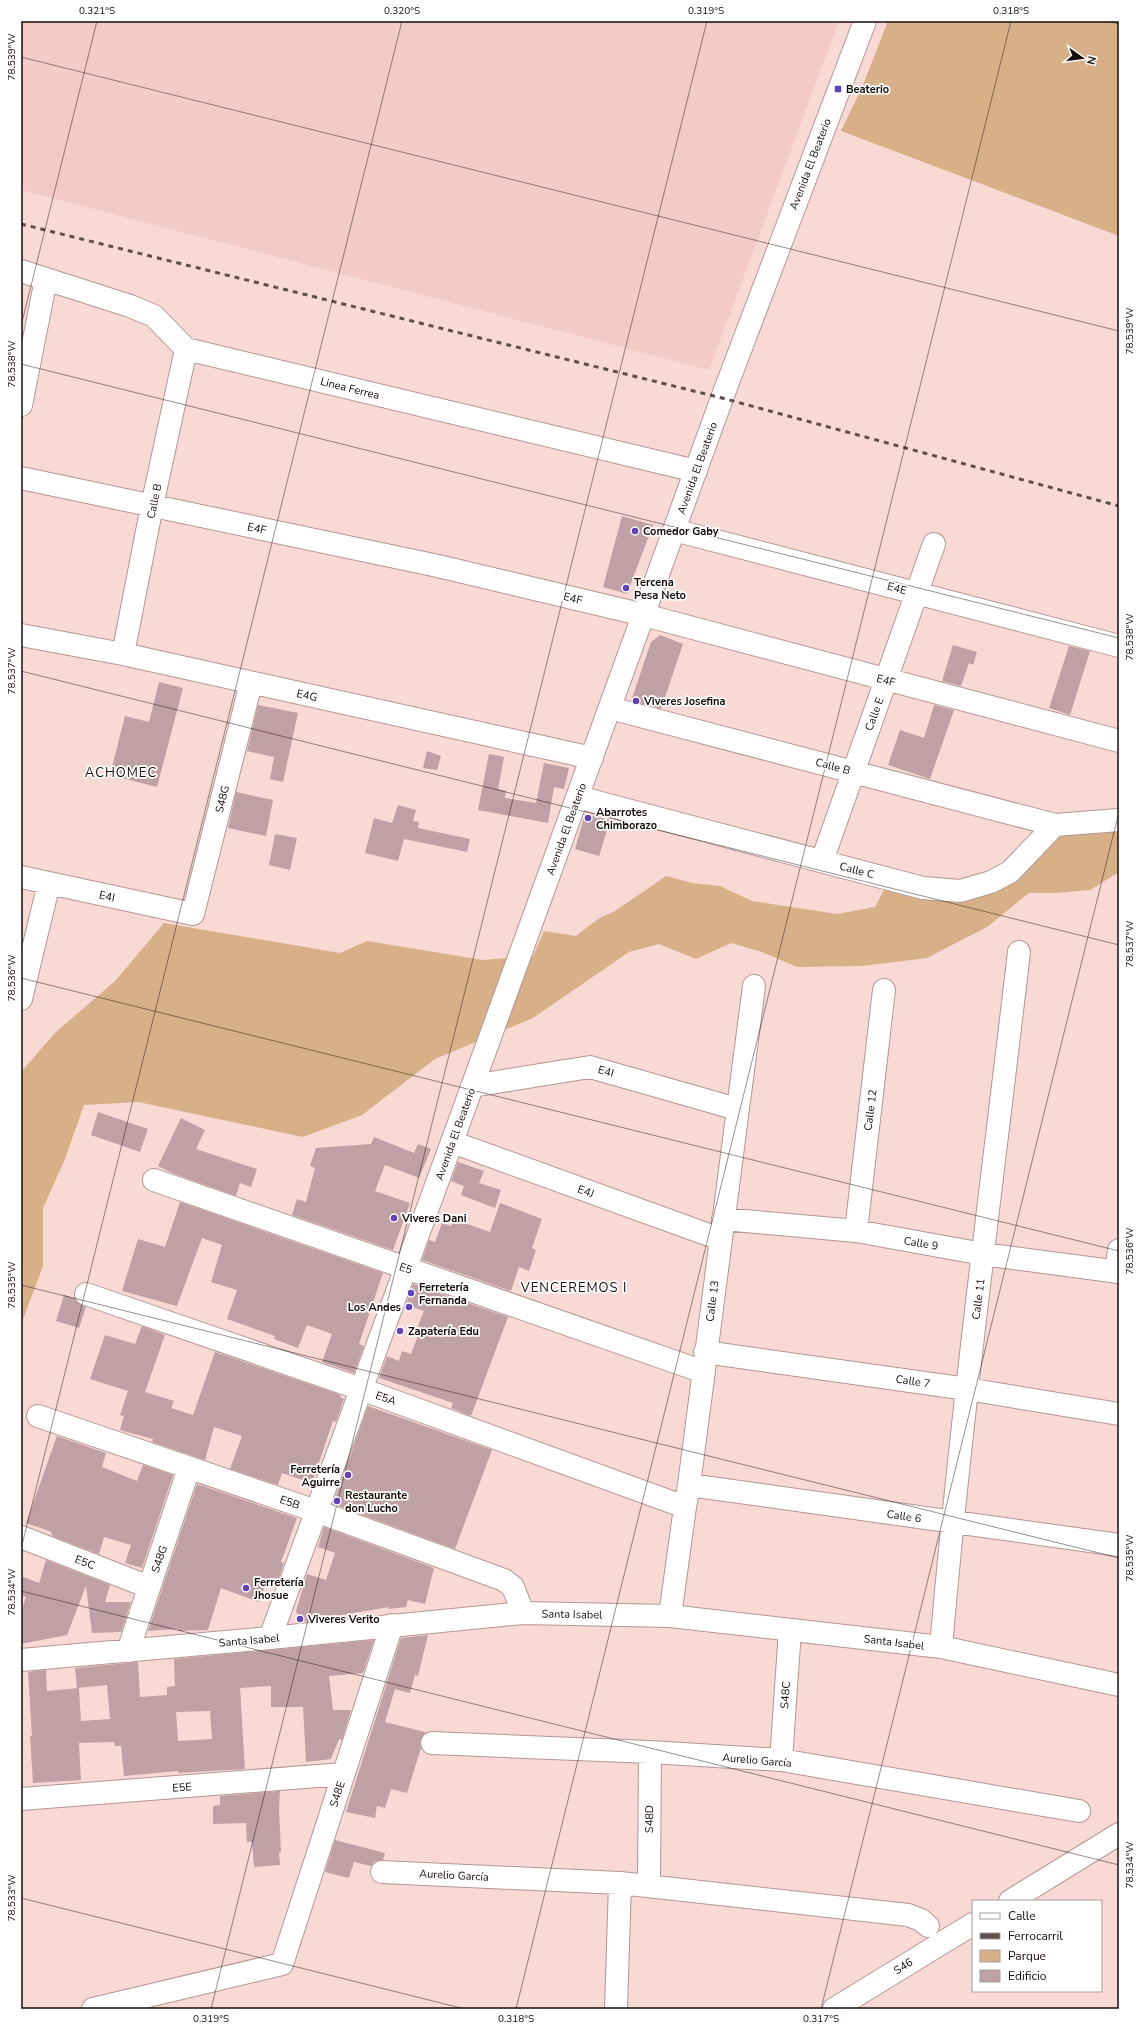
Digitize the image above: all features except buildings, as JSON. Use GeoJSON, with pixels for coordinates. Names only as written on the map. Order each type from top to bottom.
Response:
{"type":"FeatureCollection","features":[{"type":"Feature","properties":{"kind":"street","name":"Avenida El Beaterio"},"geometry":{"type":"LineString","coordinates":[[270,1638],[578,797],[674,530],[864,21]]}},
{"type":"Feature","properties":{"kind":"street"},"geometry":{"type":"LineString","coordinates":[[21,271],[154,316],[186,349]]}},
{"type":"Feature","properties":{"kind":"street"},"geometry":{"type":"LineString","coordinates":[[21,405],[46,279]]}},
{"type":"Feature","properties":{"kind":"street","name":"Linea Ferrea"},"geometry":{"type":"LineString","coordinates":[[186,349],[696,471]]}},
{"type":"Feature","properties":{"kind":"street","name":"Calle B"},"geometry":{"type":"LineString","coordinates":[[123,654],[152,506],[186,349]]}},
{"type":"Feature","properties":{"kind":"street","name":"E4F"},"geometry":{"type":"LineString","coordinates":[[21,478],[438,566],[644,615],[1119,741]]}},
{"type":"Feature","properties":{"kind":"street","name":"E4E"},"geometry":{"type":"LineString","coordinates":[[674,530],[1119,646]]}},
{"type":"Feature","properties":{"kind":"street","name":"Calle E"},"geometry":{"type":"LineString","coordinates":[[822,861],[934,544]]}},
{"type":"Feature","properties":{"kind":"street","name":"E4G"},"geometry":{"type":"LineString","coordinates":[[21,635],[123,654],[592,758]]}},
{"type":"Feature","properties":{"kind":"street","name":"S48G"},"geometry":{"type":"LineString","coordinates":[[193,914],[251,683]]}},
{"type":"Feature","properties":{"kind":"street","name":"Calle B"},"geometry":{"type":"LineString","coordinates":[[610,708],[1055,825]]}},
{"type":"Feature","properties":{"kind":"street","name":"Calle C"},"geometry":{"type":"LineString","coordinates":[[578,797],[923,888],[960,891],[991,882],[1010,872],[1055,825]]}},
{"type":"Feature","properties":{"kind":"street"},"geometry":{"type":"LineString","coordinates":[[1055,825],[1119,820]]}},
{"type":"Feature","properties":{"kind":"street","name":"E4I"},"geometry":{"type":"LineString","coordinates":[[21,877],[193,914]]}},
{"type":"Feature","properties":{"kind":"street"},"geometry":{"type":"LineString","coordinates":[[21,999],[49,883]]}},
{"type":"Feature","properties":{"kind":"street","name":"Calle 11"},"geometry":{"type":"LineString","coordinates":[[941,1647],[952,1523],[967,1389],[1019,952]]}},
{"type":"Feature","properties":{"kind":"street","name":"Calle 13"},"geometry":{"type":"LineString","coordinates":[[670,1616],[689,1485],[721,1229],[754,986]]}},
{"type":"Feature","properties":{"kind":"street","name":"Calle 12"},"geometry":{"type":"LineString","coordinates":[[856,1231],[884,990]]}},
{"type":"Feature","properties":{"kind":"street","name":"E4I"},"geometry":{"type":"LineString","coordinates":[[472,1086],[590,1067],[737,1109]]}},
{"type":"Feature","properties":{"kind":"street","name":"E4J"},"geometry":{"type":"LineString","coordinates":[[452,1142],[721,1229]]}},
{"type":"Feature","properties":{"kind":"street","name":"E5"},"geometry":{"type":"LineString","coordinates":[[154,1180],[406,1268],[705,1362]]}},
{"type":"Feature","properties":{"kind":"street","name":"Calle 9"},"geometry":{"type":"LineString","coordinates":[[721,1229],[856,1231],[983,1254],[1118,1272]]}},
{"type":"Feature","properties":{"kind":"street"},"geometry":{"type":"LineString","coordinates":[[1118,1272],[1119,1250]]}},
{"type":"Feature","properties":{"kind":"street","name":"E5A"},"geometry":{"type":"LineString","coordinates":[[86,1294],[361,1389],[685,1507]]}},
{"type":"Feature","properties":{"kind":"street","name":"Calle 7"},"geometry":{"type":"LineString","coordinates":[[705,1362],[967,1389],[1119,1414]]}},
{"type":"Feature","properties":{"kind":"street","name":"E5B"},"geometry":{"type":"LineString","coordinates":[[38,1416],[316,1511],[504,1580],[513,1587],[523,1614]]}},
{"type":"Feature","properties":{"kind":"street","name":"S48G"},"geometry":{"type":"LineString","coordinates":[[128,1651],[189,1468]]}},
{"type":"Feature","properties":{"kind":"street","name":"Calle 6"},"geometry":{"type":"LineString","coordinates":[[689,1485],[1119,1546]]}},
{"type":"Feature","properties":{"kind":"street","name":"E5C"},"geometry":{"type":"LineString","coordinates":[[21,1537],[149,1586]]}},
{"type":"Feature","properties":{"kind":"street","name":"Santa Isabel"},"geometry":{"type":"LineString","coordinates":[[21,1660],[523,1614],[670,1616],[941,1647],[1119,1685]]}},
{"type":"Feature","properties":{"kind":"street","name":"S48E"},"geometry":{"type":"LineString","coordinates":[[93,2009],[282,1964],[392,1625]]}},
{"type":"Feature","properties":{"kind":"street","name":"S48C"},"geometry":{"type":"LineString","coordinates":[[781,1760],[790,1630]]}},
{"type":"Feature","properties":{"kind":"street","name":"Aurelio García"},"geometry":{"type":"LineString","coordinates":[[432,1743],[650,1752],[781,1760],[1079,1811]]}},
{"type":"Feature","properties":{"kind":"street","name":"S48D"},"geometry":{"type":"LineString","coordinates":[[649,1885],[650,1752]]}},
{"type":"Feature","properties":{"kind":"street","name":"E5E"},"geometry":{"type":"LineString","coordinates":[[21,1799],[343,1774]]}},
{"type":"Feature","properties":{"kind":"street"},"geometry":{"type":"LineString","coordinates":[[1012,1900],[1119,1834]]}},
{"type":"Feature","properties":{"kind":"street","name":"Aurelio García"},"geometry":{"type":"LineString","coordinates":[[382,1872],[649,1885],[908,1915],[921,1920],[928,1926]]}},
{"type":"Feature","properties":{"kind":"street"},"geometry":{"type":"LineString","coordinates":[[616,2009],[620,1883]]}},
{"type":"Feature","properties":{"kind":"street","name":"S46"},"geometry":{"type":"LineString","coordinates":[[834,2009],[972,1925]]}},
{"type":"Feature","properties":{"kind":"shaded area"},"geometry":{"type":"Polygon","coordinates":[[[21,21],[839,21],[709,370],[21,190],[21,21]]]}},
{"type":"Feature","properties":{"kind":"green space"},"geometry":{"type":"Polygon","coordinates":[[[888,21],[1119,21],[1119,236],[841,131],[863,85],[888,21]]]}},
{"type":"Feature","properties":{"kind":"green space"},"geometry":{"type":"Polygon","coordinates":[[[1119,827],[1119,872],[1090,890],[1054,893],[1029,893],[987,927],[927,958],[862,966],[797,967],[762,952],[731,943],[696,959],[659,944],[629,952],[533,1018],[435,1059],[362,1115],[303,1137],[138,1102],[84,1105],[65,1159],[43,1208],[43,1266],[21,1325],[21,1072],[56,1032],[115,981],[164,923],[340,953],[367,941],[483,960],[533,956],[544,931],[576,936],[598,919],[615,911],[666,876],[692,883],[720,886],[752,901],[837,914],[875,907],[884,890],[923,897],[961,899],[1063,831],[1119,827]]]}},
{"type":"Feature","properties":{"kind":"railway"},"geometry":{"type":"LineString","coordinates":[[21,224],[722,398],[1119,506]]}},
{"type":"Feature","properties":{"kind":"place","name":"Beaterio"},"geometry":{"type":"Point","coordinates":[838,89]}},
{"type":"Feature","properties":{"kind":"place","name":"Comedor Gaby"},"geometry":{"type":"Point","coordinates":[635,531]}},
{"type":"Feature","properties":{"kind":"place","name":"Tercena Pesa Neto"},"geometry":{"type":"Point","coordinates":[626,588]}},
{"type":"Feature","properties":{"kind":"place","name":"Viveres Josefina"},"geometry":{"type":"Point","coordinates":[636,701]}},
{"type":"Feature","properties":{"kind":"place","name":"Abarrotes Chimborazo"},"geometry":{"type":"Point","coordinates":[588,818]}},
{"type":"Feature","properties":{"kind":"place","name":"Viveres Dani"},"geometry":{"type":"Point","coordinates":[394,1218]}},
{"type":"Feature","properties":{"kind":"place","name":"Ferretería Fernanda"},"geometry":{"type":"Point","coordinates":[411,1293]}},
{"type":"Feature","properties":{"kind":"place","name":"Los Andes"},"geometry":{"type":"Point","coordinates":[409,1307]}},
{"type":"Feature","properties":{"kind":"place","name":"Zapatería Edu"},"geometry":{"type":"Point","coordinates":[400,1331]}},
{"type":"Feature","properties":{"kind":"place","name":"Ferretería Aguirre"},"geometry":{"type":"Point","coordinates":[348,1475]}},
{"type":"Feature","properties":{"kind":"place","name":"Restaurante don Lucho"},"geometry":{"type":"Point","coordinates":[337,1501]}},
{"type":"Feature","properties":{"kind":"place","name":"Ferretería Jhosue"},"geometry":{"type":"Point","coordinates":[246,1588]}},
{"type":"Feature","properties":{"kind":"place","name":"Viveres Verito"},"geometry":{"type":"Point","coordinates":[300,1619]}},
{"type":"Feature","properties":{"kind":"district","name":"ACHOMEC"},"geometry":{"type":"Point","coordinates":[121,772]}},
{"type":"Feature","properties":{"kind":"district","name":"VENCEREMOS I"},"geometry":{"type":"Point","coordinates":[574,1287]}}]}
